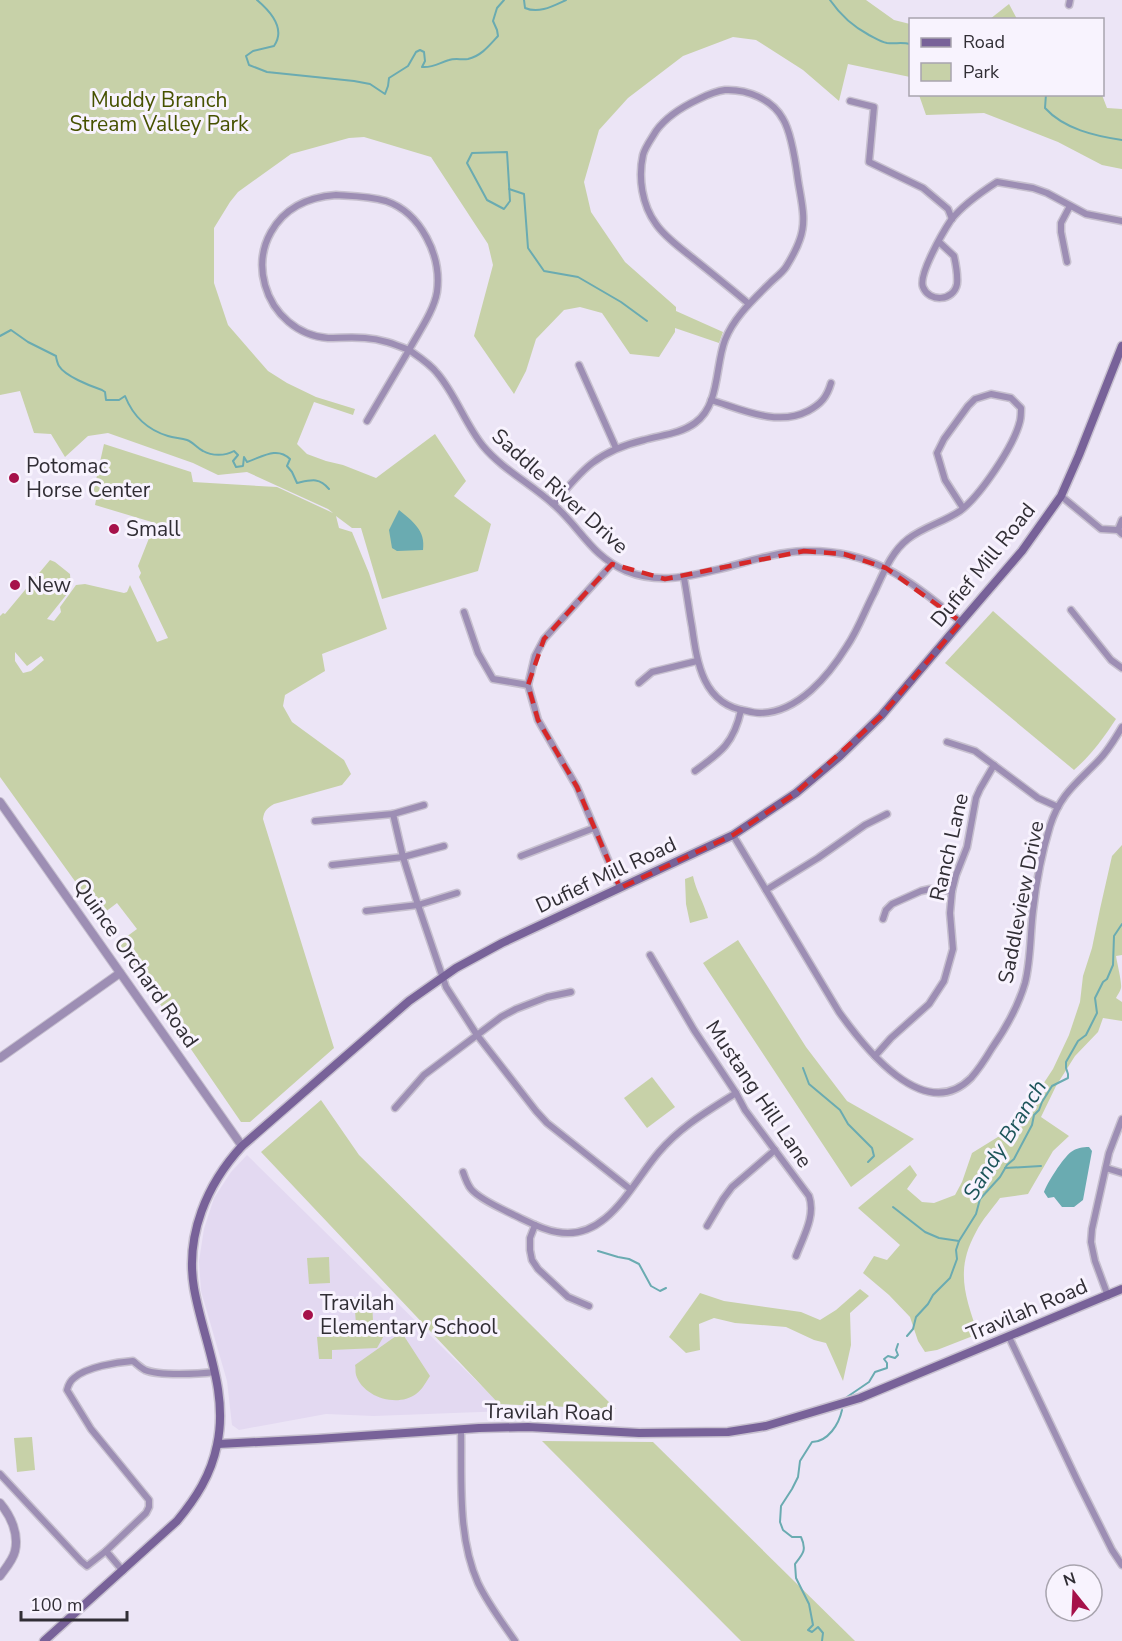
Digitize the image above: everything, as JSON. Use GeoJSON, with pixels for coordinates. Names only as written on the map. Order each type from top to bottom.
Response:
{"type":"FeatureCollection","features":[{"type":"Feature","properties":{"kind":"main road","name":"Dufief Mill Road"},"geometry":{"type":"LineString","coordinates":[[218,1443],[220,1421],[216,1372],[194,1288],[192,1264],[195,1234],[202,1206],[216,1178],[230,1158],[352,1050],[442,977],[502,943],[734,835],[796,793],[840,756],[880,716],[962,622],[1022,551],[1061,496],[1122,346]]}},
{"type":"Feature","properties":{"kind":"main road","name":"Travilah Road"},"geometry":{"type":"LineString","coordinates":[[218,1443],[461,1429],[528,1427],[639,1433],[728,1432],[766,1426],[857,1399],[1122,1289]]}},
{"type":"Feature","properties":{"kind":"main road"},"geometry":{"type":"LineString","coordinates":[[44,1641],[177,1521],[195,1499],[208,1473],[218,1443]]}},
{"type":"Feature","properties":{"kind":"street"},"geometry":{"type":"LineString","coordinates":[[554,504],[577,475],[616,448],[680,432],[698,421],[711,400],[725,340],[734,323],[749,304],[786,267],[800,240],[804,224],[803,214],[796,167],[784,121],[775,108],[754,94],[724,90],[708,94],[692,102],[657,129],[643,153],[641,185],[650,215],[657,227],[749,304]]}},
{"type":"Feature","properties":{"kind":"street"},"geometry":{"type":"LineString","coordinates":[[850,101],[874,107],[869,162],[923,188],[948,209],[951,219]]}},
{"type":"Feature","properties":{"kind":"street"},"geometry":{"type":"LineString","coordinates":[[939,242],[954,256],[957,285],[952,294],[935,299],[924,289],[921,280],[924,270],[951,219],[982,191],[997,182],[1033,188],[1086,214],[1122,221]]}},
{"type":"Feature","properties":{"kind":"street","name":"Saddle River Drive"},"geometry":{"type":"LineString","coordinates":[[409,350],[433,305],[437,279],[431,246],[423,231],[410,216],[394,205],[369,196],[336,195],[306,200],[290,209],[277,221],[267,240],[262,258],[262,276],[267,294],[279,314],[293,326],[315,336],[364,337],[391,342],[425,360],[438,373],[470,428],[484,447],[503,465],[554,504],[590,546],[612,564],[627,572],[665,579],[684,578],[777,555],[804,551],[844,554],[865,559],[913,583],[962,622]]}},
{"type":"Feature","properties":{"kind":"street"},"geometry":{"type":"LineString","coordinates":[[1067,262],[1061,223],[1070,206]]}},
{"type":"Feature","properties":{"kind":"street"},"geometry":{"type":"LineString","coordinates":[[367,421],[409,350]]}},
{"type":"Feature","properties":{"kind":"street"},"geometry":{"type":"LineString","coordinates":[[579,365],[616,448]]}},
{"type":"Feature","properties":{"kind":"street"},"geometry":{"type":"LineString","coordinates":[[711,400],[764,416],[789,418],[818,405],[827,395],[831,383]]}},
{"type":"Feature","properties":{"kind":"street"},"geometry":{"type":"LineString","coordinates":[[684,578],[697,661],[701,675],[711,690],[723,702],[741,710],[761,713],[784,708],[803,697],[833,667],[848,645],[892,556],[906,540],[958,513],[963,508],[989,480],[1016,434],[1021,420],[1021,408],[1011,398],[991,394],[975,399],[944,439],[937,453],[945,480],[963,508]]}},
{"type":"Feature","properties":{"kind":"street"},"geometry":{"type":"LineString","coordinates":[[1061,496],[1101,529],[1120,532],[1122,520]]}},
{"type":"Feature","properties":{"kind":"street"},"geometry":{"type":"LineString","coordinates":[[612,564],[544,639],[535,656],[528,685],[538,720],[577,787],[620,888]]}},
{"type":"Feature","properties":{"kind":"street"},"geometry":{"type":"LineString","coordinates":[[1071,610],[1111,660],[1122,668]]}},
{"type":"Feature","properties":{"kind":"street"},"geometry":{"type":"LineString","coordinates":[[464,612],[478,653],[493,679],[528,685]]}},
{"type":"Feature","properties":{"kind":"street"},"geometry":{"type":"LineString","coordinates":[[639,683],[652,672],[697,661]]}},
{"type":"Feature","properties":{"kind":"street"},"geometry":{"type":"LineString","coordinates":[[695,771],[716,756],[732,737],[741,710]]}},
{"type":"Feature","properties":{"kind":"street","name":"Saddleview Drive"},"geometry":{"type":"LineString","coordinates":[[734,835],[839,1012],[852,1030],[875,1056],[906,1083],[929,1093],[939,1093],[953,1089],[970,1079],[1010,1021],[1028,968],[1033,910],[1050,826],[1068,790],[1110,747],[1122,727]]}},
{"type":"Feature","properties":{"kind":"street"},"geometry":{"type":"LineString","coordinates":[[947,742],[975,751],[1038,798],[1058,807]]}},
{"type":"Feature","properties":{"kind":"street","name":"Ranch Lane"},"geometry":{"type":"LineString","coordinates":[[875,1056],[891,1038],[929,1004],[944,981],[953,949],[951,891],[967,847],[976,798],[994,765]]}},
{"type":"Feature","properties":{"kind":"street","name":"Quince Orchard Road"},"geometry":{"type":"LineString","coordinates":[[0,802],[242,1146]]}},
{"type":"Feature","properties":{"kind":"street"},"geometry":{"type":"LineString","coordinates":[[315,821],[393,814],[424,806]]}},
{"type":"Feature","properties":{"kind":"street"},"geometry":{"type":"LineString","coordinates":[[393,814],[403,857],[442,977],[477,1035],[547,1123],[630,1189]]}},
{"type":"Feature","properties":{"kind":"street"},"geometry":{"type":"LineString","coordinates":[[766,890],[865,825],[887,814]]}},
{"type":"Feature","properties":{"kind":"street"},"geometry":{"type":"LineString","coordinates":[[521,856],[594,828]]}},
{"type":"Feature","properties":{"kind":"street"},"geometry":{"type":"LineString","coordinates":[[332,865],[403,857],[444,846]]}},
{"type":"Feature","properties":{"kind":"street"},"geometry":{"type":"LineString","coordinates":[[883,919],[886,910],[892,904],[921,891],[930,889],[951,891]]}},
{"type":"Feature","properties":{"kind":"street"},"geometry":{"type":"LineString","coordinates":[[366,911],[418,905],[457,894]]}},
{"type":"Feature","properties":{"kind":"street","name":"Mustang Hill Lane"},"geometry":{"type":"LineString","coordinates":[[650,955],[745,1110],[805,1189],[811,1203],[810,1219],[796,1256]]}},
{"type":"Feature","properties":{"kind":"street"},"geometry":{"type":"LineString","coordinates":[[0,1058],[120,973]]}},
{"type":"Feature","properties":{"kind":"street"},"geometry":{"type":"LineString","coordinates":[[394,1108],[424,1075],[501,1017],[547,997],[572,992]]}},
{"type":"Feature","properties":{"kind":"street"},"geometry":{"type":"LineString","coordinates":[[463,1172],[467,1183],[477,1194],[535,1225],[557,1232],[572,1233],[593,1227],[611,1214],[659,1152],[680,1130],[693,1119],[736,1093]]}},
{"type":"Feature","properties":{"kind":"street"},"geometry":{"type":"LineString","coordinates":[[1108,1296],[1095,1261],[1091,1242],[1092,1229],[1109,1153],[1122,1119]]}},
{"type":"Feature","properties":{"kind":"street"},"geometry":{"type":"LineString","coordinates":[[707,1226],[732,1187],[775,1150]]}},
{"type":"Feature","properties":{"kind":"street"},"geometry":{"type":"LineString","coordinates":[[1106,1168],[1122,1173]]}},
{"type":"Feature","properties":{"kind":"street"},"geometry":{"type":"LineString","coordinates":[[535,1225],[530,1238],[532,1260],[538,1269],[568,1297],[589,1306]]}},
{"type":"Feature","properties":{"kind":"street"},"geometry":{"type":"LineString","coordinates":[[1009,1337],[1078,1482],[1112,1550],[1122,1565]]}},
{"type":"Feature","properties":{"kind":"street"},"geometry":{"type":"LineString","coordinates":[[0,1474],[87,1566],[146,1514],[149,1500],[91,1429],[67,1390],[69,1384],[74,1377],[80,1374],[116,1362],[133,1361],[151,1372],[177,1374],[216,1372]]}},
{"type":"Feature","properties":{"kind":"street"},"geometry":{"type":"LineString","coordinates":[[461,1429],[464,1528],[469,1559],[478,1583],[493,1610],[516,1641]]}},
{"type":"Feature","properties":{"kind":"street"},"geometry":{"type":"LineString","coordinates":[[0,1503],[7,1511],[14,1527],[15,1551],[0,1576]]}},
{"type":"Feature","properties":{"kind":"street"},"geometry":{"type":"LineString","coordinates":[[106,1551],[123,1571]]}},
{"type":"Feature","properties":{"kind":"highlighted area"},"geometry":{"type":"Polygon","coordinates":[[[804,551],[844,554],[886,568],[961,622],[881,716],[796,793],[733,835],[620,888],[577,787],[538,720],[528,685],[544,639],[612,564],[665,579],[804,551]]]}},
{"type":"Feature","properties":{"kind":"shaded area","name":"Travilah Elementary School"},"geometry":{"type":"Polygon","coordinates":[[[247,1155],[507,1411],[374,1416],[326,1414],[239,1430],[232,1425],[227,1381],[201,1291],[199,1261],[204,1229],[214,1198],[231,1172],[247,1155]]]}},
{"type":"Feature","properties":{"kind":"green space","name":"Muddy Branch Stream Valley Park"},"geometry":{"type":"Polygon","coordinates":[[[0,0],[866,0],[894,20],[909,24],[909,77],[848,64],[839,101],[803,70],[756,40],[733,37],[683,56],[628,98],[599,130],[584,182],[591,212],[625,262],[676,307],[676,311],[723,332],[719,343],[675,328],[675,332],[659,357],[630,354],[602,313],[580,307],[564,310],[536,339],[526,371],[514,394],[474,336],[493,265],[488,244],[431,157],[364,137],[349,138],[291,154],[238,192],[214,228],[214,283],[228,325],[268,371],[316,397],[355,409],[353,415],[314,402],[297,444],[307,454],[376,478],[435,434],[466,481],[454,496],[491,524],[478,571],[382,599],[361,528],[352,528],[336,516],[339,528],[352,532],[369,573],[387,629],[322,654],[325,671],[285,695],[283,706],[292,722],[344,760],[351,774],[342,785],[274,804],[266,810],[263,819],[334,1048],[250,1122],[241,1122],[118,943],[137,929],[117,903],[100,916],[0,777],[0,616],[5,614],[50,560],[70,574],[71,589],[47,619],[54,621],[61,612],[60,607],[76,585],[85,584],[124,593],[130,585],[157,642],[168,638],[139,577],[141,573],[138,566],[155,523],[95,505],[96,500],[92,498],[104,444],[191,472],[193,482],[277,487],[333,513],[247,472],[218,475],[193,463],[108,433],[88,436],[65,457],[51,434],[34,433],[20,391],[0,395],[0,0]],[[15,652],[15,661],[23,673],[31,671],[44,660],[41,656],[27,666],[15,652]]]}},
{"type":"Feature","properties":{"kind":"green space"},"geometry":{"type":"Polygon","coordinates":[[[1009,4],[1016,18],[991,18],[1009,4]]]}},
{"type":"Feature","properties":{"kind":"green space"},"geometry":{"type":"Polygon","coordinates":[[[919,96],[1102,96],[1107,108],[1122,109],[1122,169],[1102,165],[1058,142],[984,113],[926,115],[919,96]]]}},
{"type":"Feature","properties":{"kind":"green space"},"geometry":{"type":"Polygon","coordinates":[[[993,611],[1116,719],[1086,759],[1074,770],[945,663],[993,611]]]}},
{"type":"Feature","properties":{"kind":"green space"},"geometry":{"type":"Polygon","coordinates":[[[1122,845],[1122,955],[1116,956],[1121,985],[1116,998],[1122,1002],[1122,1021],[1103,1018],[1098,1032],[1075,1056],[1056,1086],[1041,1117],[1069,1136],[1053,1151],[1028,1194],[1000,1198],[976,1232],[966,1259],[964,1283],[978,1334],[937,1350],[925,1352],[918,1341],[910,1317],[863,1273],[874,1256],[887,1260],[900,1245],[858,1208],[910,1165],[917,1175],[907,1189],[922,1202],[934,1203],[955,1195],[972,1153],[1006,1132],[1024,1113],[1053,1069],[1069,1035],[1080,1002],[1083,976],[1092,948],[1112,856],[1122,845]]]}},
{"type":"Feature","properties":{"kind":"green space"},"geometry":{"type":"Polygon","coordinates":[[[693,876],[708,918],[690,923],[686,904],[685,879],[693,876]]]}},
{"type":"Feature","properties":{"kind":"green space"},"geometry":{"type":"Polygon","coordinates":[[[738,940],[806,1047],[847,1101],[914,1139],[851,1187],[703,963],[738,940]]]}},
{"type":"Feature","properties":{"kind":"green space"},"geometry":{"type":"Polygon","coordinates":[[[652,1077],[675,1107],[647,1128],[624,1098],[652,1077]]]}},
{"type":"Feature","properties":{"kind":"green space"},"geometry":{"type":"Polygon","coordinates":[[[321,1100],[359,1155],[616,1409],[499,1404],[261,1152],[321,1100]]]}},
{"type":"Feature","properties":{"kind":"green space"},"geometry":{"type":"Polygon","coordinates":[[[329,1257],[330,1283],[309,1284],[307,1258],[329,1257]]]}},
{"type":"Feature","properties":{"kind":"green space"},"geometry":{"type":"Polygon","coordinates":[[[860,1289],[869,1296],[850,1313],[851,1345],[843,1381],[826,1343],[786,1327],[735,1323],[714,1318],[699,1324],[700,1350],[686,1353],[669,1337],[700,1293],[724,1301],[801,1312],[820,1320],[836,1310],[860,1289]]]}},
{"type":"Feature","properties":{"kind":"green space"},"geometry":{"type":"Polygon","coordinates":[[[372,1297],[373,1322],[382,1322],[386,1325],[386,1332],[377,1348],[332,1350],[332,1359],[319,1359],[317,1337],[329,1336],[328,1327],[356,1324],[354,1298],[372,1297]]]}},
{"type":"Feature","properties":{"kind":"green space"},"geometry":{"type":"Polygon","coordinates":[[[396,1336],[404,1336],[430,1376],[416,1394],[400,1400],[391,1400],[366,1389],[356,1375],[355,1365],[396,1336]]]}},
{"type":"Feature","properties":{"kind":"green space"},"geometry":{"type":"Polygon","coordinates":[[[32,1437],[35,1470],[17,1472],[14,1438],[32,1437]]]}},
{"type":"Feature","properties":{"kind":"green space"},"geometry":{"type":"Polygon","coordinates":[[[542,1441],[653,1442],[855,1641],[741,1641],[542,1441]]]}},
{"type":"Feature","properties":{"kind":"water"},"geometry":{"type":"Polygon","coordinates":[[[399,510],[420,531],[423,550],[397,551],[392,548],[389,530],[399,510]]]}},
{"type":"Feature","properties":{"kind":"water"},"geometry":{"type":"Polygon","coordinates":[[[1089,1147],[1092,1151],[1083,1200],[1074,1207],[1062,1207],[1054,1197],[1048,1198],[1044,1192],[1068,1155],[1077,1149],[1089,1147]]]}},
{"type":"Feature","properties":{"kind":"waterway"},"geometry":{"type":"LineString","coordinates":[[257,0],[275,21],[278,33],[274,46],[253,51],[246,56],[249,65],[267,72],[370,84],[385,94],[389,78],[408,66],[416,52],[420,50],[424,52],[425,61],[422,67],[433,66],[451,59],[473,58],[481,53],[498,36],[493,21],[497,8],[504,0]]}},
{"type":"Feature","properties":{"kind":"waterway"},"geometry":{"type":"LineString","coordinates":[[524,0],[525,8],[530,10],[546,8],[566,0]]}},
{"type":"Feature","properties":{"kind":"waterway"},"geometry":{"type":"LineString","coordinates":[[830,0],[847,20],[869,35],[887,43],[909,44]]}},
{"type":"Feature","properties":{"kind":"waterway"},"geometry":{"type":"LineString","coordinates":[[1046,96],[1045,108],[1061,121],[1091,134],[1122,140]]}},
{"type":"Feature","properties":{"kind":"waterway"},"geometry":{"type":"LineString","coordinates":[[507,152],[510,201],[504,209],[487,200],[467,163],[472,153],[507,152]]}},
{"type":"Feature","properties":{"kind":"waterway"},"geometry":{"type":"LineString","coordinates":[[509,189],[524,194],[528,248],[544,271],[578,277],[621,302],[647,321]]}},
{"type":"Feature","properties":{"kind":"waterway"},"geometry":{"type":"LineString","coordinates":[[0,336],[11,330],[28,342],[56,356],[62,370],[105,392],[106,400],[119,400],[125,396],[137,416],[148,426],[161,433],[187,440],[201,450],[214,455],[234,451],[238,455],[233,461],[236,467],[243,466],[244,457],[247,462],[269,454],[280,453],[290,459],[287,466],[297,483],[318,481],[329,489]]}},
{"type":"Feature","properties":{"kind":"waterway","name":"Sandy Branch"},"geometry":{"type":"LineString","coordinates":[[907,1336],[913,1329],[916,1317],[950,1278],[957,1259],[956,1250],[959,1241],[976,1214],[980,1199],[1014,1159],[1032,1125],[1034,1115],[1052,1086],[1068,1078],[1066,1062],[1078,1041],[1086,1035],[1097,1013],[1095,998],[1113,965],[1114,936],[1122,924]]}},
{"type":"Feature","properties":{"kind":"waterway"},"geometry":{"type":"LineString","coordinates":[[803,1068],[809,1084],[840,1110],[848,1124],[872,1148],[874,1156],[868,1162]]}},
{"type":"Feature","properties":{"kind":"waterway"},"geometry":{"type":"LineString","coordinates":[[1005,1168],[1041,1166]]}},
{"type":"Feature","properties":{"kind":"waterway"},"geometry":{"type":"LineString","coordinates":[[893,1207],[925,1232],[939,1238],[959,1241]]}},
{"type":"Feature","properties":{"kind":"waterway"},"geometry":{"type":"LineString","coordinates":[[598,1251],[639,1264],[651,1286],[660,1291],[666,1288]]}},
{"type":"Feature","properties":{"kind":"waterway","name":"Sandy Branch"},"geometry":{"type":"LineString","coordinates":[[847,1397],[869,1382],[875,1372],[887,1368],[884,1359],[888,1356],[895,1358],[898,1355],[896,1350],[898,1344]]}},
{"type":"Feature","properties":{"kind":"waterway","name":"Sandy Branch"},"geometry":{"type":"LineString","coordinates":[[822,1641],[823,1633],[818,1627],[812,1632],[808,1630],[813,1625],[809,1604],[796,1578],[795,1564],[803,1552],[803,1541],[801,1537],[792,1537],[783,1530],[780,1522],[781,1506],[798,1477],[800,1461],[812,1442],[828,1436],[842,1410]]}},
{"type":"Feature","properties":{"kind":"place","name":"Potomac Horse Center"},"geometry":{"type":"Point","coordinates":[14,478]}},
{"type":"Feature","properties":{"kind":"place","name":"Small"},"geometry":{"type":"Point","coordinates":[114,529]}},
{"type":"Feature","properties":{"kind":"place","name":"New"},"geometry":{"type":"Point","coordinates":[15,585]}},
{"type":"Feature","properties":{"kind":"place","name":"Travilah Elementary School"},"geometry":{"type":"Point","coordinates":[308,1315]}}]}
